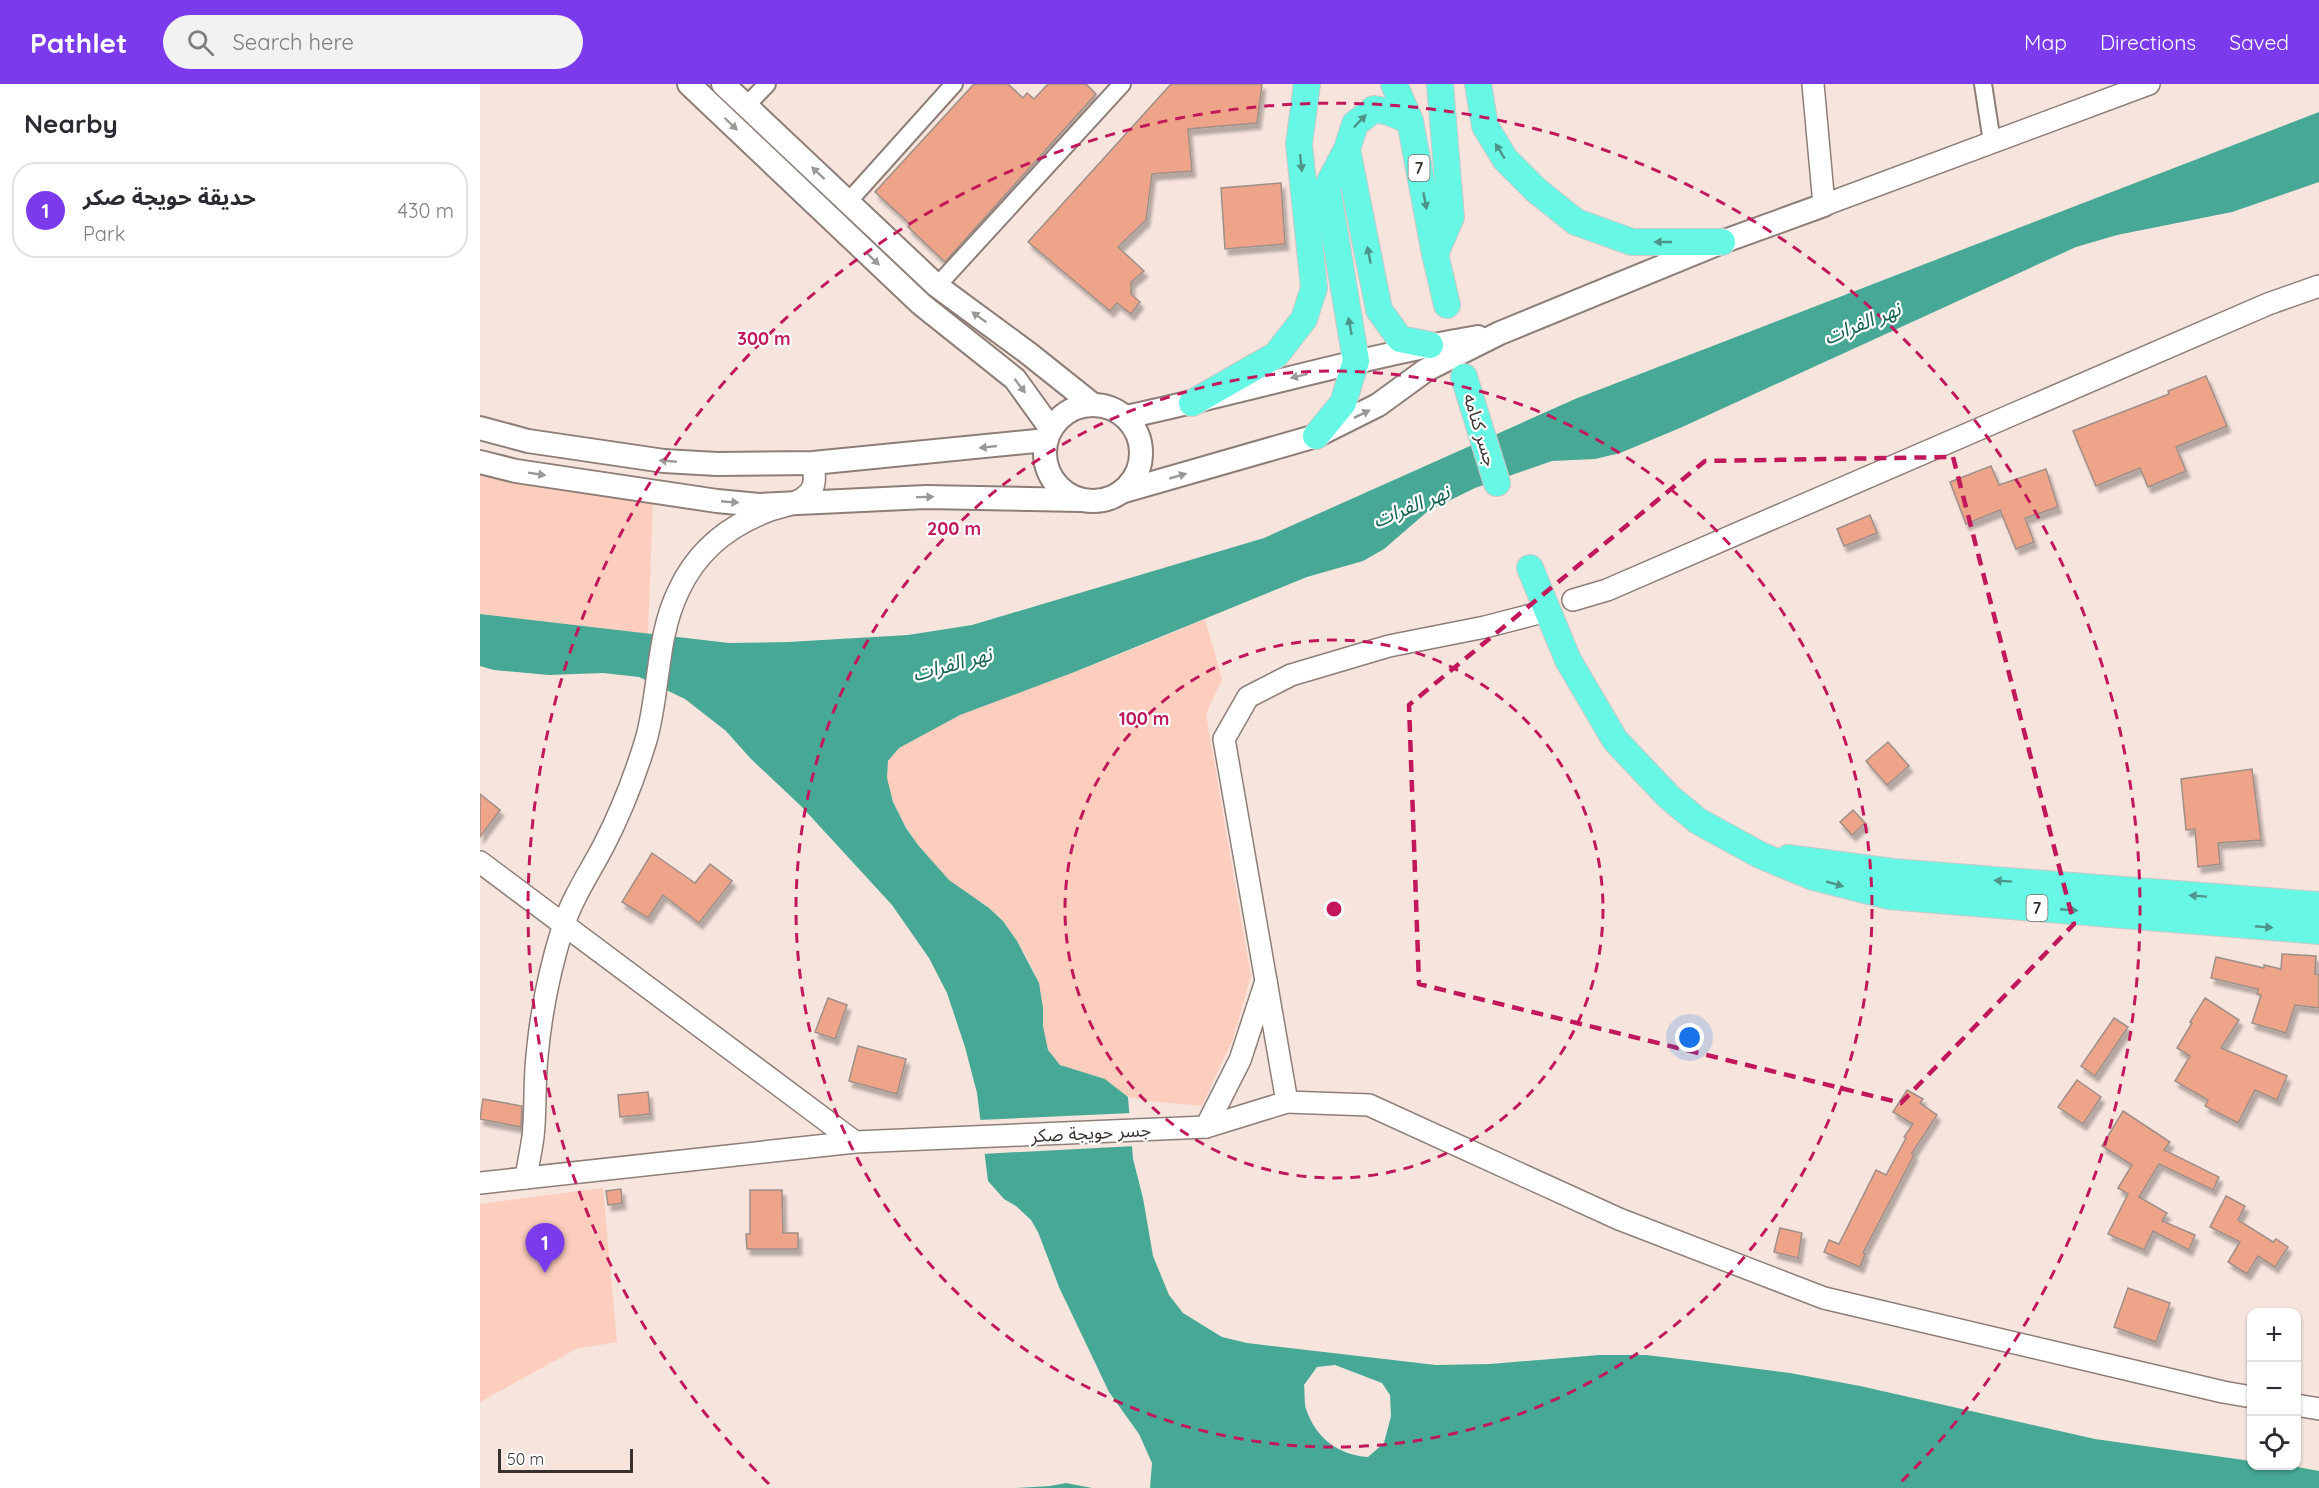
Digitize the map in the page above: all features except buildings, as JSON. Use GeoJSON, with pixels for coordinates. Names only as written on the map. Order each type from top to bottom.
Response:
{"type":"FeatureCollection","features":[{"type":"Feature","properties":{"kind":"main road"},"geometry":{"type":"LineString","coordinates":[[689,84],[921,304],[1015,379],[1048,435]]}},
{"type":"Feature","properties":{"kind":"main road"},"geometry":{"type":"LineString","coordinates":[[723,84],[937,286],[1028,352],[1092,404]]}},
{"type":"Feature","properties":{"kind":"main road"},"geometry":{"type":"LineString","coordinates":[[1192,403],[1276,354],[1304,319],[1314,288],[1299,144],[1307,84]]}},
{"type":"Feature","properties":{"kind":"main road","name":"7"},"geometry":{"type":"LineString","coordinates":[[1394,84],[1410,122],[1447,305]]}},
{"type":"Feature","properties":{"kind":"main road","name":"7"},"geometry":{"type":"LineString","coordinates":[[1435,254],[1451,217],[1440,84]]}},
{"type":"Feature","properties":{"kind":"main road"},"geometry":{"type":"LineString","coordinates":[[1478,84],[1485,126],[1505,159],[1536,190],[1576,222],[1632,242],[1722,242]]}},
{"type":"Feature","properties":{"kind":"main road"},"geometry":{"type":"LineString","coordinates":[[1316,436],[1343,403],[1356,361],[1328,186],[1347,149],[1354,124],[1374,108],[1410,122]]}},
{"type":"Feature","properties":{"kind":"main road"},"geometry":{"type":"LineString","coordinates":[[1347,149],[1379,310],[1400,339],[1430,345]]}},
{"type":"Feature","properties":{"kind":"main road"},"geometry":{"type":"LineString","coordinates":[[1121,492],[1316,436],[1378,405],[1426,370],[1500,333],[1722,242],[1824,205]]}},
{"type":"Feature","properties":{"kind":"main road"},"geometry":{"type":"LineString","coordinates":[[1126,417],[1192,403],[1356,361],[1500,333]]}},
{"type":"Feature","properties":{"kind":"main road","name":"جسر كنامه"},"geometry":{"type":"LineString","coordinates":[[1464,377],[1497,483]]}},
{"type":"Feature","properties":{"kind":"main road"},"geometry":{"type":"LineString","coordinates":[[480,462],[516,471],[717,501],[759,505],[947,497],[1095,501],[1109,499],[1132,482],[1139,470],[1142,456],[1135,428],[1126,417],[1104,405],[1092,404],[1075,407],[1061,416],[1048,435],[1044,456],[1048,471],[1056,485],[1068,495],[1081,500]]}},
{"type":"Feature","properties":{"kind":"main road"},"geometry":{"type":"LineString","coordinates":[[480,428],[528,441],[664,461],[717,464],[813,463],[1048,435]]}},
{"type":"Feature","properties":{"kind":"main road","name":"7"},"geometry":{"type":"LineString","coordinates":[[1530,568],[1568,660],[1616,740],[1669,797],[1698,821],[1760,855],[1814,878],[1888,896],[2319,931]]}},
{"type":"Feature","properties":{"kind":"main road","name":"7"},"geometry":{"type":"LineString","coordinates":[[1760,855],[1815,860],[1893,872],[2319,905]]}},
{"type":"Feature","properties":{"kind":"street"},"geometry":{"type":"LineString","coordinates":[[746,106],[767,84]]}},
{"type":"Feature","properties":{"kind":"street"},"geometry":{"type":"LineString","coordinates":[[848,202],[954,84]]}},
{"type":"Feature","properties":{"kind":"street"},"geometry":{"type":"LineString","coordinates":[[937,286],[1122,84]]}},
{"type":"Feature","properties":{"kind":"street"},"geometry":{"type":"LineString","coordinates":[[1813,84],[1824,205],[2149,84]]}},
{"type":"Feature","properties":{"kind":"street"},"geometry":{"type":"LineString","coordinates":[[1983,84],[1992,142]]}},
{"type":"Feature","properties":{"kind":"street"},"geometry":{"type":"LineString","coordinates":[[1573,600],[1606,590],[1937,449],[2268,304],[2319,286]]}},
{"type":"Feature","properties":{"kind":"street"},"geometry":{"type":"LineString","coordinates":[[526,1178],[533,1137],[541,1024],[564,926],[574,900],[623,805],[639,763],[653,711],[673,603],[686,574],[702,553],[743,522],[796,503],[811,491],[814,485],[813,463]]}},
{"type":"Feature","properties":{"kind":"street"},"geometry":{"type":"LineString","coordinates":[[1287,1102],[1267,976],[1224,739],[1248,697],[1291,675],[1378,650],[1534,614]]}},
{"type":"Feature","properties":{"kind":"street"},"geometry":{"type":"LineString","coordinates":[[480,862],[855,1142]]}},
{"type":"Feature","properties":{"kind":"street"},"geometry":{"type":"LineString","coordinates":[[1206,1127],[1240,1060],[1267,976]]}},
{"type":"Feature","properties":{"kind":"street","name":"جسر حويجة صكر"},"geometry":{"type":"LineString","coordinates":[[480,1183],[855,1142],[1206,1127],[1287,1102],[1369,1105],[1619,1219],[1824,1298],[2247,1396]]}},
{"type":"Feature","properties":{"kind":"street"},"geometry":{"type":"LineString","coordinates":[[2301,1406],[2319,1408]]}},
{"type":"Feature","properties":{"kind":"highlighted area"},"geometry":{"type":"Polygon","coordinates":[[[1953,457],[2074,924],[1901,1103],[1419,984],[1409,705],[1705,461],[1953,457]]]}},
{"type":"Feature","properties":{"kind":"shaded area"},"geometry":{"type":"Polygon","coordinates":[[[480,475],[653,499],[648,634],[480,614],[480,475]]]}},
{"type":"Feature","properties":{"kind":"shaded area"},"geometry":{"type":"Polygon","coordinates":[[[1205,619],[1222,679],[1206,714],[1251,976],[1233,1039],[1202,1106],[1130,1097],[1108,1081],[1066,1068],[1053,1058],[1045,1039],[1039,985],[1024,952],[1004,922],[940,872],[917,843],[896,807],[886,773],[889,760],[900,747],[946,721],[1096,664],[1205,619]]]}},
{"type":"Feature","properties":{"kind":"shaded area"},"geometry":{"type":"Polygon","coordinates":[[[603,1188],[617,1342],[576,1349],[480,1402],[480,1204],[603,1188]]]}},
{"type":"Feature","properties":{"kind":"water","name":"نهر الفرات"},"geometry":{"type":"Polygon","coordinates":[[[2319,112],[2319,182],[2232,212],[2117,235],[2076,247],[1680,428],[1620,453],[1595,459],[1552,461],[1475,488],[1428,511],[1384,549],[1363,561],[1307,577],[1077,671],[960,715],[899,748],[888,761],[887,778],[893,802],[906,828],[918,845],[949,880],[989,908],[1003,921],[1017,941],[1039,983],[1048,1050],[1060,1065],[1105,1079],[1128,1097],[1133,1159],[1143,1198],[1153,1256],[1169,1295],[1183,1313],[1222,1337],[1247,1343],[1436,1365],[1490,1364],[1599,1355],[1646,1355],[1790,1373],[1860,1386],[2095,1439],[2247,1460],[2247,1470],[2301,1470],[2301,1468],[2319,1471],[2319,1488],[1150,1488],[1152,1463],[1139,1434],[1109,1392],[1059,1287],[1038,1232],[1031,1220],[1016,1206],[1004,1199],[988,1181],[977,1093],[947,993],[929,958],[892,905],[802,807],[751,759],[726,731],[685,699],[639,677],[603,673],[549,675],[494,670],[480,666],[480,614],[729,643],[908,635],[972,625],[1264,538],[1575,399],[2319,112]],[[1335,1365],[1317,1367],[1304,1385],[1306,1409],[1316,1428],[1338,1449],[1357,1456],[1368,1457],[1384,1443],[1391,1416],[1390,1395],[1382,1383],[1335,1365]]]}},
{"type":"Feature","properties":{"kind":"water"},"geometry":{"type":"Polygon","coordinates":[[[1066,1483],[1092,1488],[1015,1488],[1050,1486],[1066,1483]]]}},
{"type":"Feature","properties":{"kind":"pier"},"geometry":{"type":"Polygon","coordinates":[[[1132,1113],[1135,1146],[982,1154],[978,1120],[1132,1113]]]}},
{"type":"Feature","properties":{"kind":"place","name":"حديقة حويجة صكر"},"geometry":{"type":"Point","coordinates":[545,1273]}}]}
